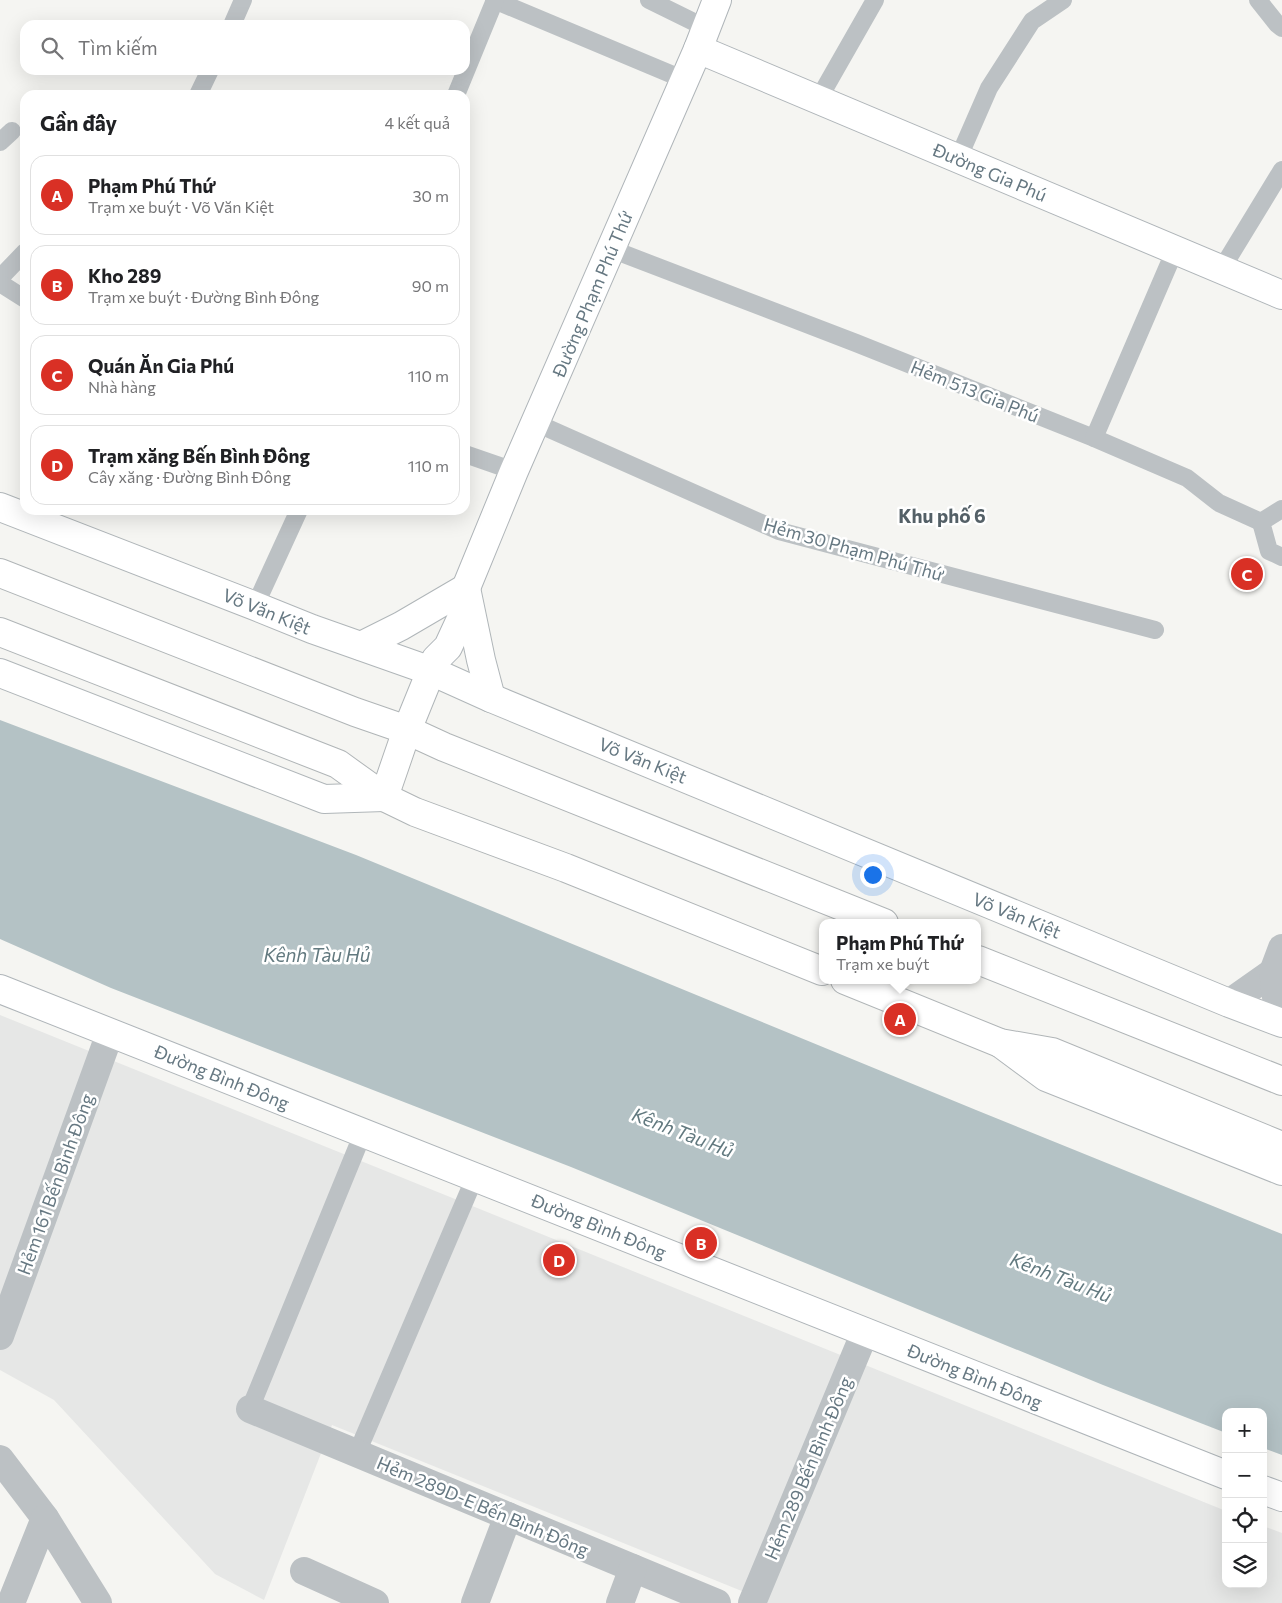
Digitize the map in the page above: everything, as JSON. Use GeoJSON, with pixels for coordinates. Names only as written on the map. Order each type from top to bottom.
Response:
{"type":"FeatureCollection","features":[{"type":"Feature","properties":{"kind":"main road","name":"Đường Phạm Phú Thứ"},"geometry":{"type":"LineString","coordinates":[[433,665],[433,641],[452,600],[466,588],[514,471],[685,80],[717,0]]}},
{"type":"Feature","properties":{"kind":"main road","name":"Đường Gia Phú"},"geometry":{"type":"LineString","coordinates":[[702,39],[818,100],[1282,295]]}},
{"type":"Feature","properties":{"kind":"main road","name":"Võ Văn Kiệt"},"geometry":{"type":"LineString","coordinates":[[0,507],[20,515]]}},
{"type":"Feature","properties":{"kind":"main road","name":"Võ Văn Kiệt"},"geometry":{"type":"LineString","coordinates":[[21,515],[312,629],[361,646],[433,665],[491,698],[1281,1023]]}},
{"type":"Feature","properties":{"kind":"main road"},"geometry":{"type":"LineString","coordinates":[[0,574],[346,709],[407,730],[444,747],[874,919]]}},
{"type":"Feature","properties":{"kind":"main road"},"geometry":{"type":"LineString","coordinates":[[361,646],[401,626],[466,588],[491,698]]}},
{"type":"Feature","properties":{"kind":"main road"},"geometry":{"type":"LineString","coordinates":[[0,632],[338,764],[384,797],[415,812],[566,868],[819,970]]}},
{"type":"Feature","properties":{"kind":"main road"},"geometry":{"type":"LineString","coordinates":[[384,797],[407,730],[433,665]]}},
{"type":"Feature","properties":{"kind":"main road"},"geometry":{"type":"LineString","coordinates":[[0,673],[324,798],[384,797]]}},
{"type":"Feature","properties":{"kind":"main road"},"geometry":{"type":"LineString","coordinates":[[981,961],[1282,1082]]}},
{"type":"Feature","properties":{"kind":"main road"},"geometry":{"type":"LineString","coordinates":[[855,984],[1000,1042],[1052,1052],[1282,1146]]}},
{"type":"Feature","properties":{"kind":"main road","name":"Đường Bình Đông"},"geometry":{"type":"LineString","coordinates":[[0,989],[1222,1473]]}},
{"type":"Feature","properties":{"kind":"main road"},"geometry":{"type":"LineString","coordinates":[[1000,1042],[1046,1077],[1282,1171]]}},
{"type":"Feature","properties":{"kind":"main road"},"geometry":{"type":"LineString","coordinates":[[1267,1491],[1282,1497]]}},
{"type":"Feature","properties":{"kind":"street"},"geometry":{"type":"LineString","coordinates":[[1229,1003],[1277,960]]}},
{"type":"Feature","properties":{"kind":"street"},"geometry":{"type":"LineString","coordinates":[[1277,960],[1281,1023]]}},
{"type":"Feature","properties":{"kind":"street","name":"Hẻm 161 Bến Bình Đông"},"geometry":{"type":"LineString","coordinates":[[1,1330],[110,1033]]}},
{"type":"Feature","properties":{"kind":"street","name":"Hẻm 289 Bến Bình Đông"},"geometry":{"type":"LineString","coordinates":[[752,1603],[865,1332]]}},
{"type":"Feature","properties":{"kind":"street","name":"Hẻm 289D-E Bến Bình Đông"},"geometry":{"type":"LineString","coordinates":[[250,1408],[717,1603]]}},
{"type":"Feature","properties":{"kind":"street"},"geometry":{"type":"LineString","coordinates":[[0,1459],[46,1518],[98,1603]]}},
{"type":"Feature","properties":{"kind":"street"},"geometry":{"type":"LineString","coordinates":[[475,1603],[508,1516]]}},
{"type":"Feature","properties":{"kind":"street"},"geometry":{"type":"LineString","coordinates":[[11,1603],[46,1518]]}},
{"type":"Feature","properties":{"kind":"street"},"geometry":{"type":"LineString","coordinates":[[620,1603],[633,1568]]}},
{"type":"Feature","properties":{"kind":"street"},"geometry":{"type":"LineString","coordinates":[[304,1571],[375,1603]]}},
{"type":"Feature","properties":{"kind":"lane"},"geometry":{"type":"LineString","coordinates":[[234,20],[243,0]]}},
{"type":"Feature","properties":{"kind":"lane"},"geometry":{"type":"LineString","coordinates":[[470,60],[494,0],[685,80]]}},
{"type":"Feature","properties":{"kind":"lane"},"geometry":{"type":"LineString","coordinates":[[649,0],[702,39]]}},
{"type":"Feature","properties":{"kind":"lane"},"geometry":{"type":"LineString","coordinates":[[818,100],[875,0]]}},
{"type":"Feature","properties":{"kind":"lane"},"geometry":{"type":"LineString","coordinates":[[958,159],[989,88],[1032,21],[1063,0]]}},
{"type":"Feature","properties":{"kind":"lane"},"geometry":{"type":"LineString","coordinates":[[1258,0],[1282,28]]}},
{"type":"Feature","properties":{"kind":"lane"},"geometry":{"type":"LineString","coordinates":[[205,90],[209,75]]}},
{"type":"Feature","properties":{"kind":"lane"},"geometry":{"type":"LineString","coordinates":[[458,90],[464,75]]}},
{"type":"Feature","properties":{"kind":"lane"},"geometry":{"type":"LineString","coordinates":[[1221,270],[1282,170]]}},
{"type":"Feature","properties":{"kind":"lane","name":"Hẻm 513 Gia Phú"},"geometry":{"type":"LineString","coordinates":[[611,249],[856,343],[1094,438],[1187,478],[1219,503],[1261,522]]}},
{"type":"Feature","properties":{"kind":"lane"},"geometry":{"type":"LineString","coordinates":[[1094,438],[1175,250]]}},
{"type":"Feature","properties":{"kind":"lane"},"geometry":{"type":"LineString","coordinates":[[0,278],[20,257]]}},
{"type":"Feature","properties":{"kind":"lane"},"geometry":{"type":"LineString","coordinates":[[0,283],[20,296]]}},
{"type":"Feature","properties":{"kind":"lane","name":"Hẻm 30 Phạm Phú Thứ"},"geometry":{"type":"LineString","coordinates":[[536,423],[779,531],[1155,630]]}},
{"type":"Feature","properties":{"kind":"lane"},"geometry":{"type":"LineString","coordinates":[[470,456],[514,471]]}},
{"type":"Feature","properties":{"kind":"lane"},"geometry":{"type":"LineString","coordinates":[[1282,509],[1261,522],[1269,551],[1282,557]]}},
{"type":"Feature","properties":{"kind":"lane"},"geometry":{"type":"LineString","coordinates":[[255,606],[298,515]]}},
{"type":"Feature","properties":{"kind":"lane"},"geometry":{"type":"LineString","coordinates":[[250,1408],[363,1133]]}},
{"type":"Feature","properties":{"kind":"lane"},"geometry":{"type":"LineString","coordinates":[[357,1453],[475,1177]]}},
{"type":"Feature","properties":{"kind":"shaded area"},"geometry":{"type":"Polygon","coordinates":[[[0,1015],[1222,1509],[1222,1588],[1267,1588],[1267,1527],[1282,1533],[1282,1603],[759,1603],[759,1598],[332,1425],[264,1600],[215,1574],[54,1400],[0,1370],[0,1015]]]}},
{"type":"Feature","properties":{"kind":"water","name":"Kênh Tàu Hủ"},"geometry":{"type":"Polygon","coordinates":[[[0,720],[356,855],[1282,1234],[1282,1455],[1267,1449],[1267,1408],[1222,1408],[1222,1431],[1103,1385],[571,1167],[111,988],[0,939],[0,720]]]}},
{"type":"Feature","properties":{"kind":"place","name":"Quán Ăn Gia Phú"},"geometry":{"type":"Point","coordinates":[1247,574]}},
{"type":"Feature","properties":{"kind":"place","name":"Phạm Phú Thứ"},"geometry":{"type":"Point","coordinates":[900,1019]}},
{"type":"Feature","properties":{"kind":"place","name":"Kho 289"},"geometry":{"type":"Point","coordinates":[701,1243]}},
{"type":"Feature","properties":{"kind":"place","name":"Trạm xăng Bến Bình Đông"},"geometry":{"type":"Point","coordinates":[559,1260]}},
{"type":"Feature","properties":{"kind":"district","name":"Khu phố 6"},"geometry":{"type":"Point","coordinates":[942,515]}}]}
